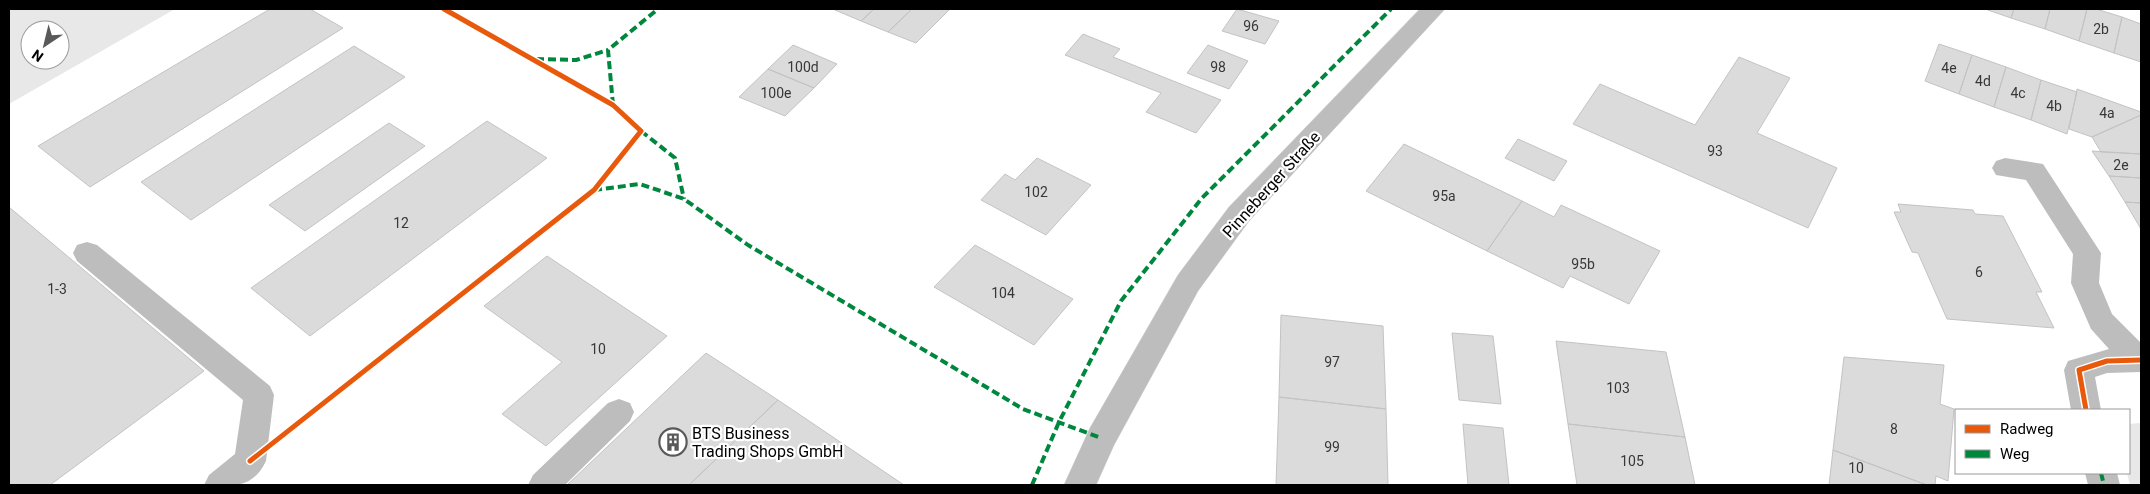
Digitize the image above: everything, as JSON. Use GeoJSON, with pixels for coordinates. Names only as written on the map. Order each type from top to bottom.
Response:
{"type":"FeatureCollection","features":[{"type":"Feature","properties":{"kind":"main road","name":"Pinneberger Straße"},"geometry":{"type":"LineString","coordinates":[[1080,485],[1101,438],[1188,283],[1239,214],[1433,9]]}},
{"type":"Feature","properties":{"kind":"main road"},"geometry":{"type":"LineString","coordinates":[[2005,168],[2034,171],[2087,253],[2084,283],[2101,322],[2140,360]]}},
{"type":"Feature","properties":{"kind":"main road"},"geometry":{"type":"LineString","coordinates":[[87,253],[259,395],[250,461],[220,485]]}},
{"type":"Feature","properties":{"kind":"main road"},"geometry":{"type":"LineString","coordinates":[[2086,409],[2079,370],[2107,361],[2140,360]]}},
{"type":"Feature","properties":{"kind":"main road"},"geometry":{"type":"LineString","coordinates":[[544,485],[619,412]]}},
{"type":"Feature","properties":{"kind":"shaded area"},"geometry":{"type":"Polygon","coordinates":[[[9,9],[175,9],[70,69],[70,20],[20,20],[20,70],[68,70],[9,104],[9,9]]]}},
{"type":"Feature","properties":{"kind":"shaded area"},"geometry":{"type":"Polygon","coordinates":[[[2141,423],[2141,485],[2130,485],[2127,474],[2130,474],[2130,424],[2141,423]]]}},
{"type":"Feature","properties":{"kind":"building"},"geometry":{"type":"Polygon","coordinates":[[[270,9],[310,9],[343,28],[90,187],[38,146],[270,9]]]}},
{"type":"Feature","properties":{"kind":"building"},"geometry":{"type":"Polygon","coordinates":[[[836,9],[874,9],[861,21],[836,9]]]}},
{"type":"Feature","properties":{"kind":"building"},"geometry":{"type":"Polygon","coordinates":[[[874,9],[912,9],[888,32],[861,21],[874,9]]]}},
{"type":"Feature","properties":{"kind":"building"},"geometry":{"type":"Polygon","coordinates":[[[912,9],[950,9],[916,43],[888,32],[912,9]]]}},
{"type":"Feature","properties":{"kind":"building"},"geometry":{"type":"Polygon","coordinates":[[[1237,9],[1279,21],[1265,44],[1222,31],[1237,9]]]}},
{"type":"Feature","properties":{"kind":"building"},"geometry":{"type":"Polygon","coordinates":[[[1985,9],[2014,9],[2011,18],[1985,9]]]}},
{"type":"Feature","properties":{"kind":"building"},"geometry":{"type":"Polygon","coordinates":[[[2014,9],[2050,9],[2045,29],[2011,18],[2014,9]]]}},
{"type":"Feature","properties":{"kind":"building"},"geometry":{"type":"Polygon","coordinates":[[[2050,9],[2087,9],[2079,41],[2045,29],[2050,9]]]}},
{"type":"Feature","properties":{"kind":"building"},"geometry":{"type":"Polygon","coordinates":[[[2087,9],[2096,9],[2122,17],[2114,53],[2079,41],[2087,9]]]}},
{"type":"Feature","properties":{"kind":"building"},"geometry":{"type":"Polygon","coordinates":[[[2122,17],[2141,24],[2141,62],[2114,53],[2122,17]]]}},
{"type":"Feature","properties":{"kind":"building"},"geometry":{"type":"Polygon","coordinates":[[[1083,34],[1120,49],[1113,57],[1221,100],[1196,133],[1146,112],[1161,93],[1065,55],[1083,34]]]}},
{"type":"Feature","properties":{"kind":"building"},"geometry":{"type":"Polygon","coordinates":[[[1939,44],[1972,55],[1959,94],[1925,81],[1939,44]]]}},
{"type":"Feature","properties":{"kind":"building"},"geometry":{"type":"Polygon","coordinates":[[[793,45],[837,64],[814,88],[768,69],[793,45]]]}},
{"type":"Feature","properties":{"kind":"building"},"geometry":{"type":"Polygon","coordinates":[[[1208,45],[1248,61],[1229,89],[1187,73],[1208,45]]]}},
{"type":"Feature","properties":{"kind":"building"},"geometry":{"type":"Polygon","coordinates":[[[354,46],[405,77],[191,220],[141,182],[354,46]]]}},
{"type":"Feature","properties":{"kind":"building"},"geometry":{"type":"Polygon","coordinates":[[[1972,55],[2006,67],[1994,107],[1959,94],[1972,55]]]}},
{"type":"Feature","properties":{"kind":"building"},"geometry":{"type":"Polygon","coordinates":[[[1739,57],[1790,78],[1757,133],[1837,168],[1808,228],[1573,124],[1600,84],[1695,125],[1739,57]]]}},
{"type":"Feature","properties":{"kind":"building"},"geometry":{"type":"Polygon","coordinates":[[[2006,67],[2041,80],[2031,120],[1994,107],[2006,67]]]}},
{"type":"Feature","properties":{"kind":"building"},"geometry":{"type":"Polygon","coordinates":[[[768,69],[814,88],[785,116],[739,97],[768,69]]]}},
{"type":"Feature","properties":{"kind":"building"},"geometry":{"type":"Polygon","coordinates":[[[2041,80],[2077,92],[2067,134],[2031,120],[2041,80]]]}},
{"type":"Feature","properties":{"kind":"building"},"geometry":{"type":"Polygon","coordinates":[[[2077,89],[2141,112],[2141,115],[2092,137],[2069,129],[2077,89]]]}},
{"type":"Feature","properties":{"kind":"building"},"geometry":{"type":"Polygon","coordinates":[[[2141,115],[2141,154],[2101,152],[2092,137],[2141,115]]]}},
{"type":"Feature","properties":{"kind":"building"},"geometry":{"type":"Polygon","coordinates":[[[487,121],[547,158],[310,336],[251,288],[487,121]]]}},
{"type":"Feature","properties":{"kind":"building"},"geometry":{"type":"Polygon","coordinates":[[[389,123],[425,146],[305,231],[269,205],[389,123]]]}},
{"type":"Feature","properties":{"kind":"building"},"geometry":{"type":"Polygon","coordinates":[[[1518,139],[1567,161],[1554,181],[1505,158],[1518,139]]]}},
{"type":"Feature","properties":{"kind":"building"},"geometry":{"type":"Polygon","coordinates":[[[1404,144],[1522,201],[1487,251],[1366,191],[1404,144]]]}},
{"type":"Feature","properties":{"kind":"building"},"geometry":{"type":"Polygon","coordinates":[[[2092,151],[2141,154],[2141,178],[2109,176],[2092,151]]]}},
{"type":"Feature","properties":{"kind":"building"},"geometry":{"type":"Polygon","coordinates":[[[1037,158],[1091,185],[1046,235],[981,200],[1005,174],[1015,180],[1037,158]]]}},
{"type":"Feature","properties":{"kind":"building"},"geometry":{"type":"Polygon","coordinates":[[[2109,176],[2141,178],[2141,203],[2125,202],[2109,176]]]}},
{"type":"Feature","properties":{"kind":"building"},"geometry":{"type":"Polygon","coordinates":[[[1522,201],[1554,217],[1561,205],[1660,251],[1629,304],[1570,276],[1563,288],[1487,251],[1522,201]]]}},
{"type":"Feature","properties":{"kind":"building"},"geometry":{"type":"Polygon","coordinates":[[[2125,202],[2141,203],[2141,229],[2125,202]]]}},
{"type":"Feature","properties":{"kind":"building"},"geometry":{"type":"Polygon","coordinates":[[[1898,204],[1973,210],[1975,214],[2003,216],[2042,292],[2036,292],[2054,328],[1947,319],[1918,253],[1912,252],[1894,212],[1901,212],[1898,204]]]}},
{"type":"Feature","properties":{"kind":"building"},"geometry":{"type":"Polygon","coordinates":[[[9,207],[204,371],[50,485],[9,485],[9,207]]]}},
{"type":"Feature","properties":{"kind":"building"},"geometry":{"type":"Polygon","coordinates":[[[975,245],[1073,299],[1034,345],[934,287],[975,245]]]}},
{"type":"Feature","properties":{"kind":"building"},"geometry":{"type":"Polygon","coordinates":[[[547,256],[667,336],[546,446],[502,414],[562,362],[484,306],[547,256]]]}},
{"type":"Feature","properties":{"kind":"building"},"geometry":{"type":"Polygon","coordinates":[[[1281,315],[1383,326],[1386,409],[1279,397],[1281,315]]]}},
{"type":"Feature","properties":{"kind":"building"},"geometry":{"type":"Polygon","coordinates":[[[1452,333],[1493,336],[1501,404],[1459,400],[1452,333]]]}},
{"type":"Feature","properties":{"kind":"building"},"geometry":{"type":"Polygon","coordinates":[[[1556,341],[1666,352],[1685,437],[1568,424],[1556,341]]]}},
{"type":"Feature","properties":{"kind":"building","name":"BTS Business Trading Shops GmbH"},"geometry":{"type":"Polygon","coordinates":[[[706,353],[778,400],[689,485],[567,485],[706,353]]]}},
{"type":"Feature","properties":{"kind":"building"},"geometry":{"type":"Polygon","coordinates":[[[1844,357],[1944,365],[1940,404],[1954,409],[1948,481],[1936,476],[1935,485],[1927,485],[1833,450],[1844,357]]]}},
{"type":"Feature","properties":{"kind":"building"},"geometry":{"type":"Polygon","coordinates":[[[1279,397],[1386,409],[1388,485],[1276,485],[1279,397]]]}},
{"type":"Feature","properties":{"kind":"building"},"geometry":{"type":"Polygon","coordinates":[[[778,400],[904,485],[689,485],[778,400]]]}},
{"type":"Feature","properties":{"kind":"building"},"geometry":{"type":"Polygon","coordinates":[[[1463,424],[1503,428],[1509,485],[1468,485],[1463,424]]]}},
{"type":"Feature","properties":{"kind":"building"},"geometry":{"type":"Polygon","coordinates":[[[1568,424],[1685,437],[1695,485],[1577,485],[1568,424]]]}},
{"type":"Feature","properties":{"kind":"building"},"geometry":{"type":"Polygon","coordinates":[[[1833,450],[1927,485],[1829,485],[1833,450]]]}},
{"type":"Feature","properties":{"kind":"marked path"},"geometry":{"type":"LineString","coordinates":[[613,105],[608,50],[658,9]]}},
{"type":"Feature","properties":{"kind":"marked path"},"geometry":{"type":"LineString","coordinates":[[1032,485],[1059,422],[1121,301],[1202,198],[1391,9]]}},
{"type":"Feature","properties":{"kind":"marked path"},"geometry":{"type":"LineString","coordinates":[[536,59],[576,60],[608,50]]}},
{"type":"Feature","properties":{"kind":"marked path"},"geometry":{"type":"LineString","coordinates":[[641,131],[675,158],[684,199]]}},
{"type":"Feature","properties":{"kind":"marked path"},"geometry":{"type":"LineString","coordinates":[[594,190],[640,184],[684,199],[748,245],[1023,409],[1101,438]]}},
{"type":"Feature","properties":{"kind":"marked path"},"geometry":{"type":"LineString","coordinates":[[2101,474],[2104,485]]}},
{"type":"Feature","properties":{"kind":"cycle path"},"geometry":{"type":"LineString","coordinates":[[250,461],[594,190],[641,131],[613,105],[444,9]]}},
{"type":"Feature","properties":{"kind":"cycle path"},"geometry":{"type":"LineString","coordinates":[[2086,409],[2079,370],[2107,361],[2141,360]]}},
{"type":"Feature","properties":{"kind":"place","name":"BTS Business Trading Shops GmbH"},"geometry":{"type":"Point","coordinates":[673,442]}}]}
